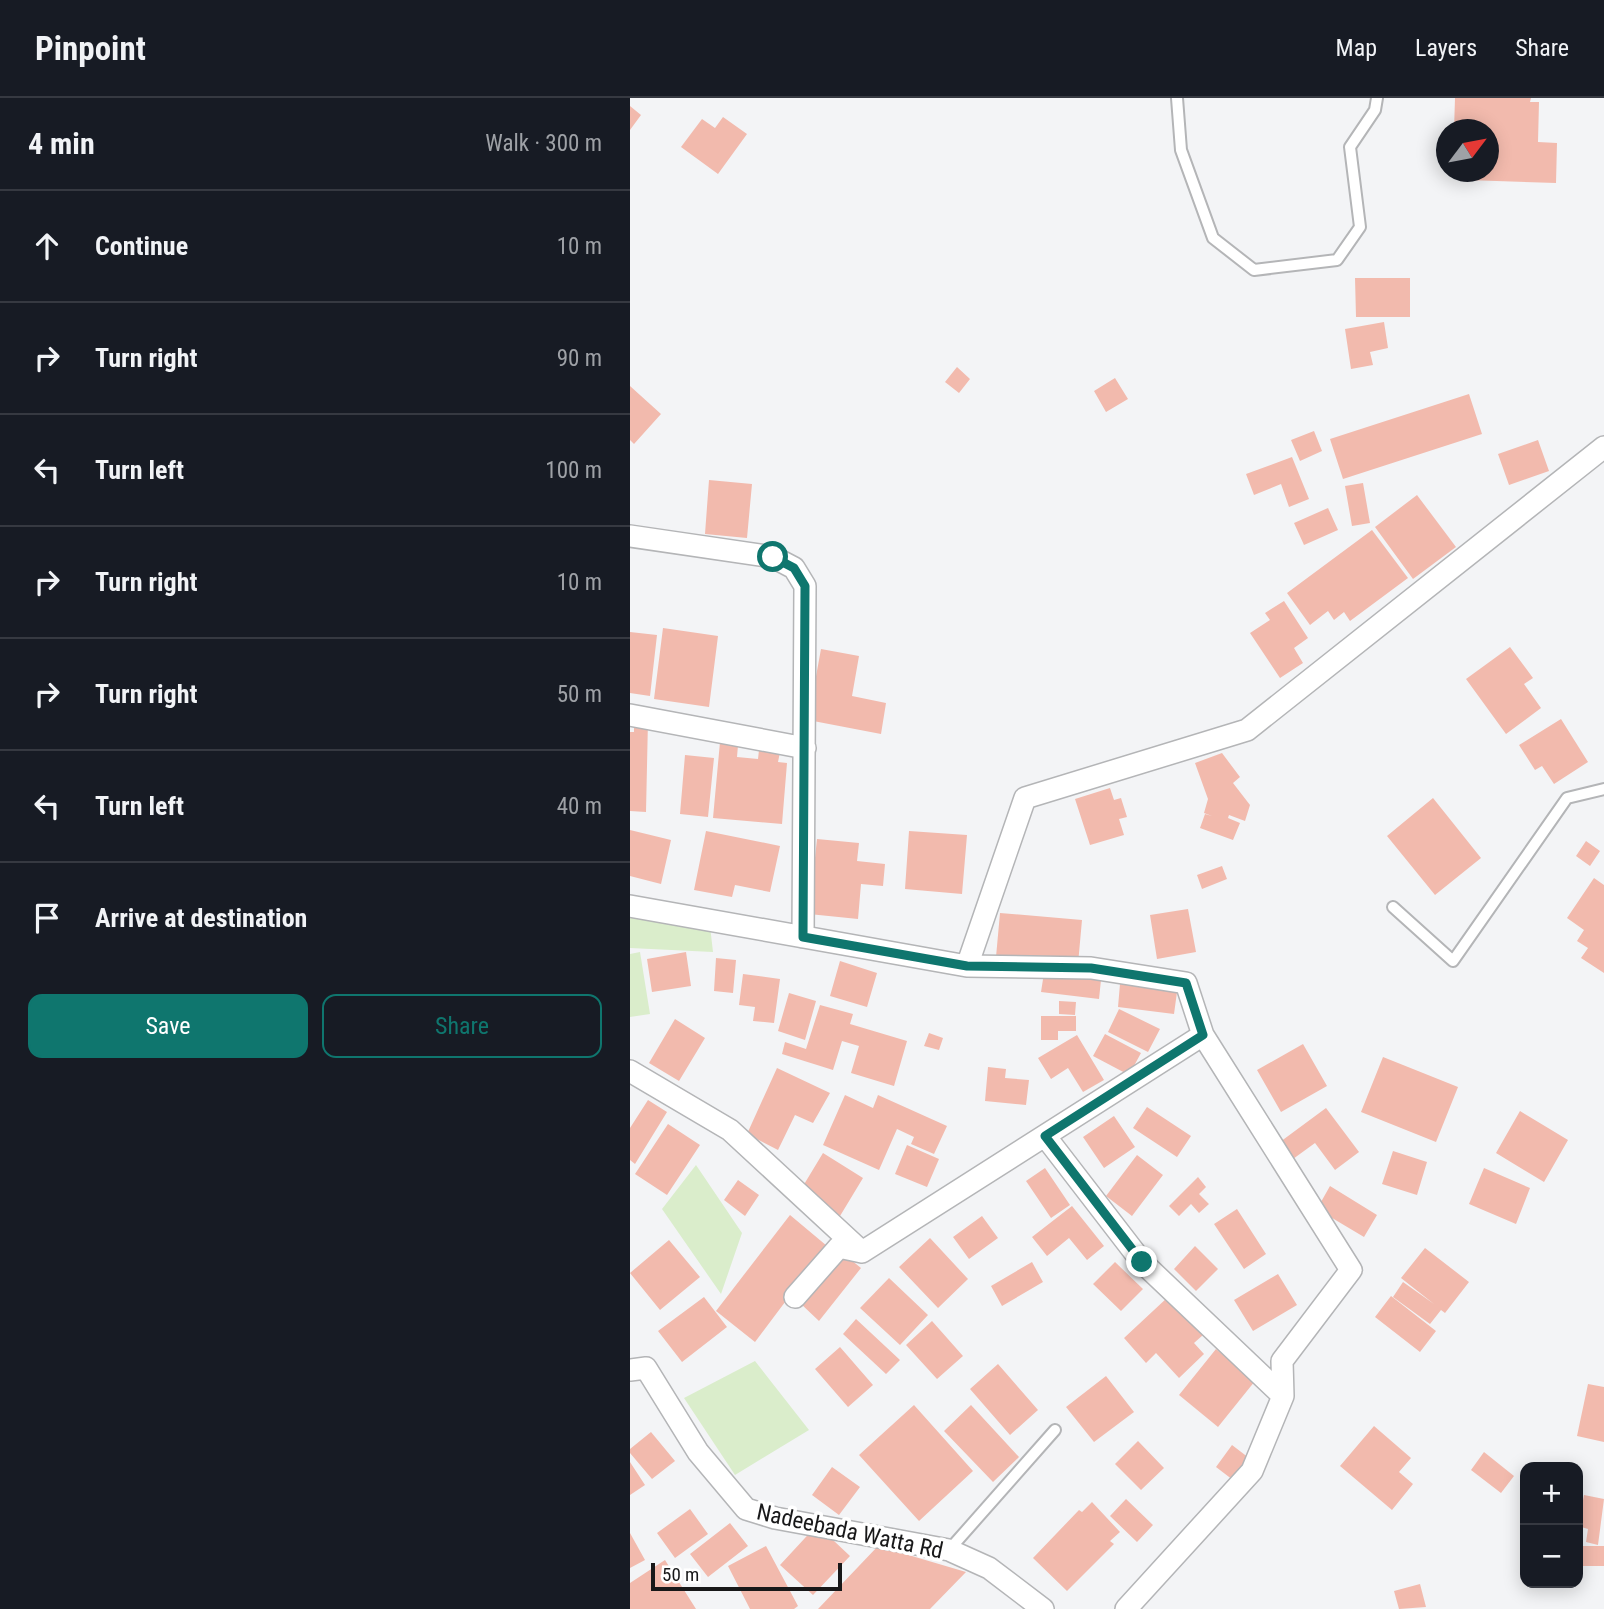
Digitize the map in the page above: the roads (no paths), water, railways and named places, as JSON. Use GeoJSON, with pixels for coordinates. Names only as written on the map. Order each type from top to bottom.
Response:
{"type":"FeatureCollection","features":[{"type":"Feature","properties":{"kind":"street"},"geometry":{"type":"LineString","coordinates":[[967,966],[1026,798],[1247,730],[1604,447]]}},
{"type":"Feature","properties":{"kind":"street"},"geometry":{"type":"LineString","coordinates":[[630,536],[773,557],[794,568],[805,586],[803,937]]}},
{"type":"Feature","properties":{"kind":"street"},"geometry":{"type":"LineString","coordinates":[[630,715],[805,748]]}},
{"type":"Feature","properties":{"kind":"street"},"geometry":{"type":"LineString","coordinates":[[630,906],[967,966],[1091,968],[1186,983],[1203,1035],[1351,1270],[1282,1361],[1283,1395],[1252,1471],[1126,1609]]}},
{"type":"Feature","properties":{"kind":"street"},"geometry":{"type":"LineString","coordinates":[[795,1297],[839,1247],[862,1252],[1203,1035]]}},
{"type":"Feature","properties":{"kind":"street"},"geometry":{"type":"LineString","coordinates":[[630,1071],[730,1130],[862,1252]]}},
{"type":"Feature","properties":{"kind":"street"},"geometry":{"type":"LineString","coordinates":[[1045,1136],[1142,1262],[1283,1395]]}},
{"type":"Feature","properties":{"kind":"street","name":"Nadeebada Watta Rd"},"geometry":{"type":"LineString","coordinates":[[630,1370],[646,1368],[698,1452],[746,1509],[775,1518],[949,1550],[989,1568],[1043,1609]]}},
{"type":"Feature","properties":{"kind":"lane"},"geometry":{"type":"LineString","coordinates":[[1177,98],[1181,150],[1213,238],[1254,270],[1337,260],[1360,227],[1350,147],[1375,110],[1377,98]]}},
{"type":"Feature","properties":{"kind":"lane"},"geometry":{"type":"LineString","coordinates":[[1393,907],[1453,961],[1567,798],[1604,789]]}},
{"type":"Feature","properties":{"kind":"lane"},"geometry":{"type":"LineString","coordinates":[[949,1550],[1055,1430]]}}]}
